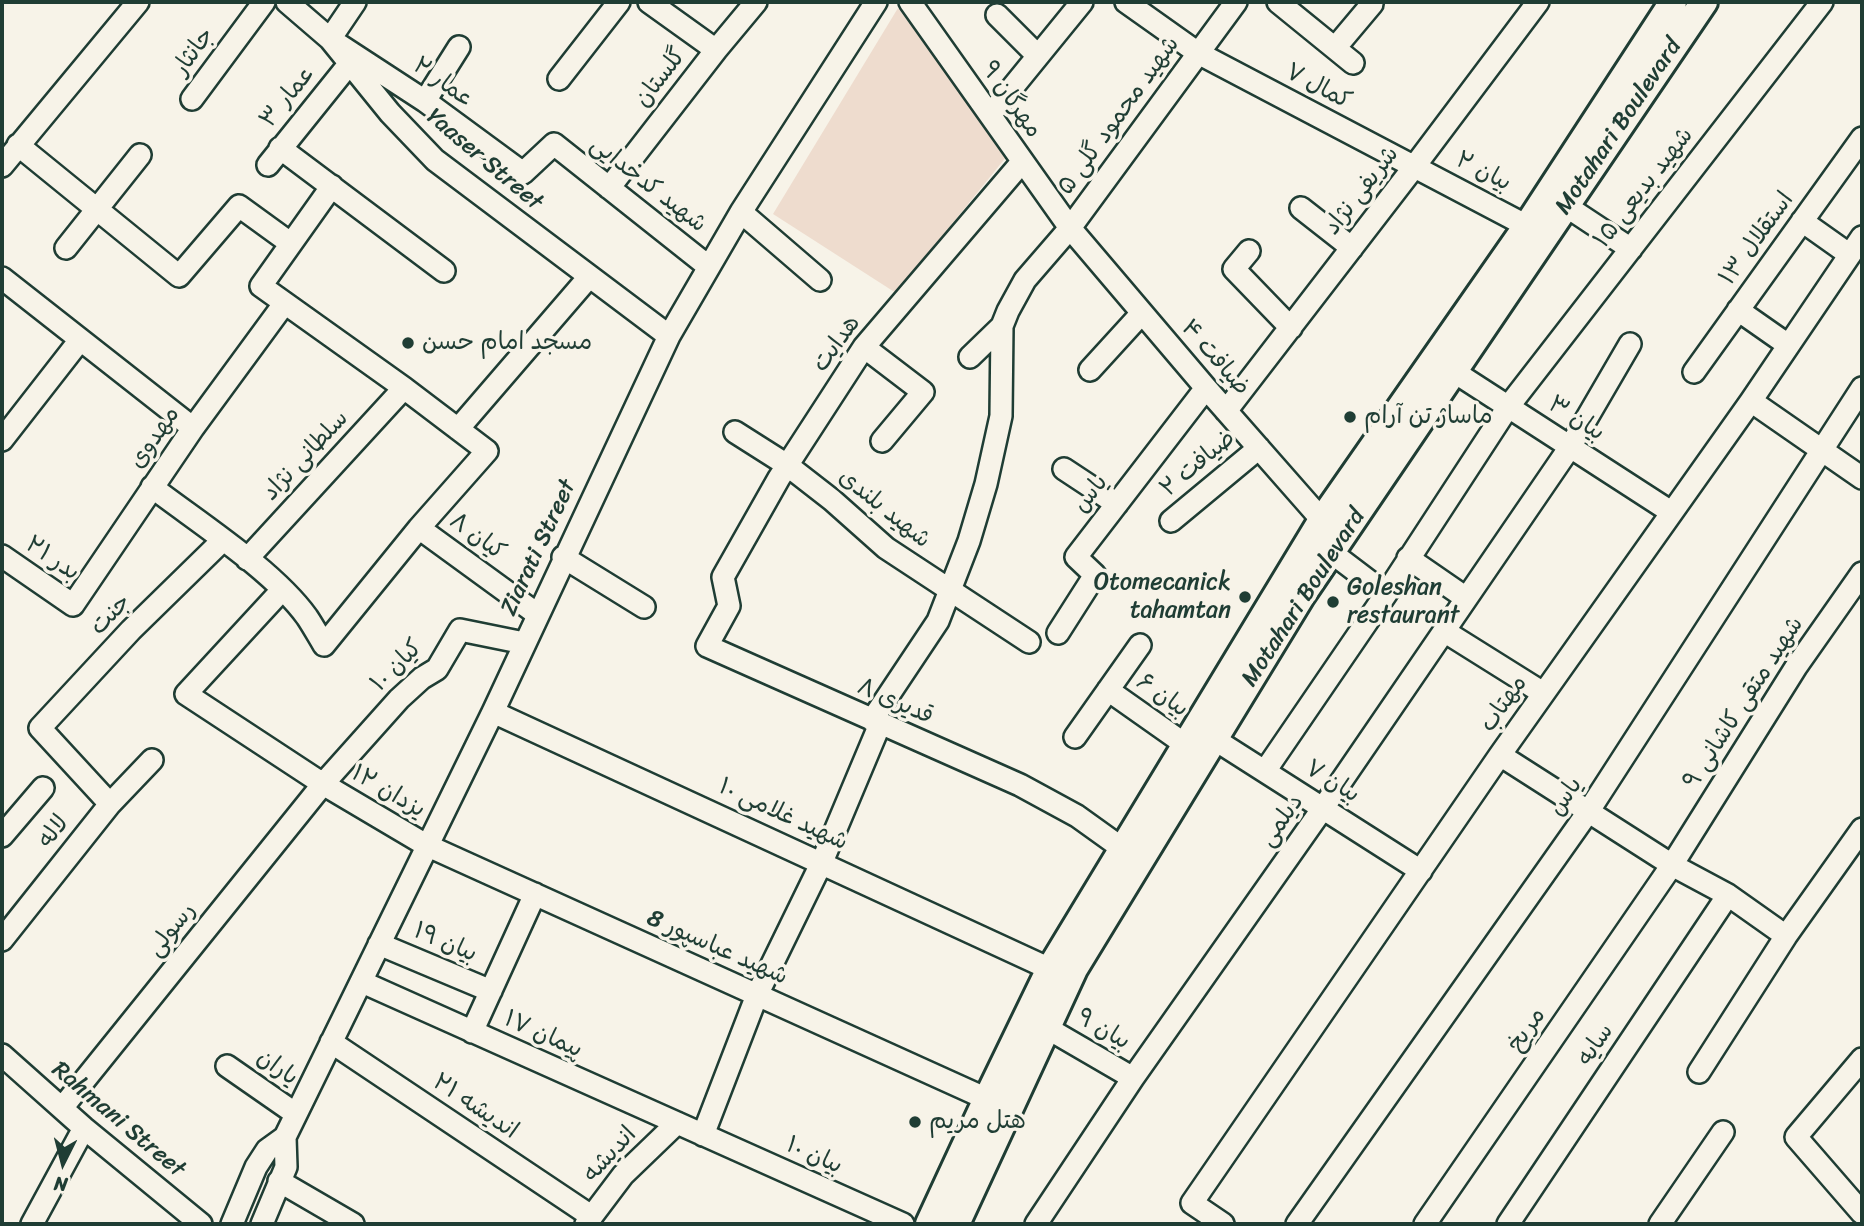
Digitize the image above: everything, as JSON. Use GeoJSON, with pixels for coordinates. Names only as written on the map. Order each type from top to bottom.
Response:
{"type":"FeatureCollection","features":[{"type":"Feature","properties":{"kind":"main road","name":"Motahari Boulevard"},"geometry":{"type":"LineString","coordinates":[[960,1223],[1074,969],[1214,739],[1322,520],[1527,226],[1673,2]]}},
{"type":"Feature","properties":{"kind":"main road","name":"Motahari Boulevard"},"geometry":{"type":"LineString","coordinates":[[929,1224],[1050,969],[1186,745],[1277,615],[1332,553],[1704,2]]}},
{"type":"Feature","properties":{"kind":"street"},"geometry":{"type":"LineString","coordinates":[[2,166],[138,2]]}},
{"type":"Feature","properties":{"kind":"street","name":"جانثار"},"geometry":{"type":"LineString","coordinates":[[192,99],[264,2]]}},
{"type":"Feature","properties":{"kind":"street","name":"Yaaser Street"},"geometry":{"type":"LineString","coordinates":[[287,2],[330,39],[390,113],[435,160],[669,336]]}},
{"type":"Feature","properties":{"kind":"street"},"geometry":{"type":"LineString","coordinates":[[330,39],[355,2]]}},
{"type":"Feature","properties":{"kind":"street"},"geometry":{"type":"LineString","coordinates":[[559,79],[619,2]]}},
{"type":"Feature","properties":{"kind":"street"},"geometry":{"type":"LineString","coordinates":[[649,2],[716,50]]}},
{"type":"Feature","properties":{"kind":"street","name":"گلستان"},"geometry":{"type":"LineString","coordinates":[[609,188],[756,2]]}},
{"type":"Feature","properties":{"kind":"street","name":"Ziarati Street"},"geometry":{"type":"LineString","coordinates":[[262,1224],[286,1167],[285,1137],[493,712],[563,557],[669,336],[741,212],[876,2]]}},
{"type":"Feature","properties":{"kind":"street","name":"مهرگان ۹"},"geometry":{"type":"LineString","coordinates":[[910,2],[1070,228]]}},
{"type":"Feature","properties":{"kind":"street"},"geometry":{"type":"LineString","coordinates":[[990,115],[1082,2]]}},
{"type":"Feature","properties":{"kind":"street","name":"کمال ۷"},"geometry":{"type":"LineString","coordinates":[[1126,2],[1198,53],[1414,167]]}},
{"type":"Feature","properties":{"kind":"street","name":"شهید محمود گلی ۵"},"geometry":{"type":"LineString","coordinates":[[1002,326],[1025,279],[1070,228],[1236,2]]}},
{"type":"Feature","properties":{"kind":"street"},"geometry":{"type":"LineString","coordinates":[[1278,2],[1353,63]]}},
{"type":"Feature","properties":{"kind":"street","name":"شهید بدیعی ۱۵"},"geometry":{"type":"LineString","coordinates":[[1265,771],[1386,594],[1508,407],[1822,2]]}},
{"type":"Feature","properties":{"kind":"street","name":"شریفی نژاد"},"geometry":{"type":"LineString","coordinates":[[1226,411],[1414,167],[1535,3]]}},
{"type":"Feature","properties":{"kind":"street"},"geometry":{"type":"LineString","coordinates":[[1335,48],[1372,4]]}},
{"type":"Feature","properties":{"kind":"street"},"geometry":{"type":"LineString","coordinates":[[997,15],[1038,56]]}},
{"type":"Feature","properties":{"kind":"street","name":"عمار ۲"},"geometry":{"type":"LineString","coordinates":[[330,39],[425,101],[523,173],[554,144]]}},
{"type":"Feature","properties":{"kind":"street"},"geometry":{"type":"LineString","coordinates":[[425,101],[459,47]]}},
{"type":"Feature","properties":{"kind":"street","name":"عمار ۳"},"geometry":{"type":"LineString","coordinates":[[332,186],[274,156],[350,63]]}},
{"type":"Feature","properties":{"kind":"street","name":"استقلال ۱۳"},"geometry":{"type":"LineString","coordinates":[[1694,372],[1862,138]]}},
{"type":"Feature","properties":{"kind":"street","name":"شهید کدخدایی"},"geometry":{"type":"LineString","coordinates":[[554,144],[709,267]]}},
{"type":"Feature","properties":{"kind":"street"},"geometry":{"type":"LineString","coordinates":[[18,145],[179,276],[239,206],[290,243]]}},
{"type":"Feature","properties":{"kind":"street"},"geometry":{"type":"LineString","coordinates":[[66,248],[141,155]]}},
{"type":"Feature","properties":{"kind":"street","name":"هدایت"},"geometry":{"type":"LineString","coordinates":[[723,576],[786,465],[864,347],[1022,162]]}},
{"type":"Feature","properties":{"kind":"street","name":"بیان ۲"},"geometry":{"type":"LineString","coordinates":[[1414,167],[1527,226]]}},
{"type":"Feature","properties":{"kind":"street"},"geometry":{"type":"LineString","coordinates":[[152,487],[247,559],[282,590],[306,615],[324,645],[419,528],[487,451],[261,286],[332,186],[444,271]]}},
{"type":"Feature","properties":{"kind":"street"},"geometry":{"type":"LineString","coordinates":[[1566,205],[1631,249]]}},
{"type":"Feature","properties":{"kind":"street"},"geometry":{"type":"LineString","coordinates":[[1301,208],[1352,248]]}},
{"type":"Feature","properties":{"kind":"street"},"geometry":{"type":"LineString","coordinates":[[741,212],[820,280]]}},
{"type":"Feature","properties":{"kind":"street"},"geometry":{"type":"LineString","coordinates":[[1802,221],[1850,255]]}},
{"type":"Feature","properties":{"kind":"street","name":"ضیافت ۴"},"geometry":{"type":"LineString","coordinates":[[1070,228],[1322,520]]}},
{"type":"Feature","properties":{"kind":"street","name":"مهتاب"},"geometry":{"type":"LineString","coordinates":[[1196,1212],[1500,755],[1751,401],[1862,237]]}},
{"type":"Feature","properties":{"kind":"street"},"geometry":{"type":"LineString","coordinates":[[1249,251],[1234,269],[1291,328]]}},
{"type":"Feature","properties":{"kind":"street"},"geometry":{"type":"LineString","coordinates":[[458,429],[589,277]]}},
{"type":"Feature","properties":{"kind":"street"},"geometry":{"type":"LineString","coordinates":[[2,278],[193,428]]}},
{"type":"Feature","properties":{"kind":"street","name":"مهدوی"},"geometry":{"type":"LineString","coordinates":[[73,604],[193,428],[284,304]]}},
{"type":"Feature","properties":{"kind":"street"},"geometry":{"type":"LineString","coordinates":[[1738,310],[1788,345]]}},
{"type":"Feature","properties":{"kind":"street"},"geometry":{"type":"LineString","coordinates":[[1090,370],[1142,313]]}},
{"type":"Feature","properties":{"kind":"street"},"geometry":{"type":"LineString","coordinates":[[970,357],[1002,326]]}},
{"type":"Feature","properties":{"kind":"street"},"geometry":{"type":"LineString","coordinates":[[703,1135],[757,995],[822,862],[876,722],[938,621],[950,592],[986,484],[1000,416],[1002,326]]}},
{"type":"Feature","properties":{"kind":"street"},"geometry":{"type":"LineString","coordinates":[[2,440],[80,340]]}},
{"type":"Feature","properties":{"kind":"street","name":"دیلمی"},"geometry":{"type":"LineString","coordinates":[[1037,1224],[1133,1078],[1323,808],[1570,447],[1630,344]]}},
{"type":"Feature","properties":{"kind":"street"},"geometry":{"type":"LineString","coordinates":[[864,347],[923,392],[881,441]]}},
{"type":"Feature","properties":{"kind":"street","name":"بیان ۳"},"geometry":{"type":"LineString","coordinates":[[1453,371],[1671,512]]}},
{"type":"Feature","properties":{"kind":"street","name":"سلطانی نژاد"},"geometry":{"type":"LineString","coordinates":[[247,559],[404,388]]}},
{"type":"Feature","properties":{"kind":"street","name":"یاس"},"geometry":{"type":"LineString","coordinates":[[1058,633],[1095,575],[1076,557],[1206,388]]}},
{"type":"Feature","properties":{"kind":"street","name":"یاس"},"geometry":{"type":"LineString","coordinates":[[1297,1224],[1588,812],[1862,388]]}},
{"type":"Feature","properties":{"kind":"street"},"geometry":{"type":"LineString","coordinates":[[1751,401],[1862,478]]}},
{"type":"Feature","properties":{"kind":"street","name":"شهید بلندی"},"geometry":{"type":"LineString","coordinates":[[735,432],[786,465],[832,500],[886,548],[1029,642]]}},
{"type":"Feature","properties":{"kind":"street","name":"ضیافت ۲"},"geometry":{"type":"LineString","coordinates":[[1171,521],[1259,448]]}},
{"type":"Feature","properties":{"kind":"street"},"geometry":{"type":"LineString","coordinates":[[1064,469],[1117,504]]}},
{"type":"Feature","properties":{"kind":"street","name":"کیان ۸"},"geometry":{"type":"LineString","coordinates":[[419,528],[537,614]]}},
{"type":"Feature","properties":{"kind":"street","name":"جنت"},"geometry":{"type":"LineString","coordinates":[[110,804],[40,728],[131,630],[222,541]]}},
{"type":"Feature","properties":{"kind":"street"},"geometry":{"type":"LineString","coordinates":[[1332,553],[1386,594]]}},
{"type":"Feature","properties":{"kind":"street","name":"بدر ۲۱"},"geometry":{"type":"LineString","coordinates":[[2,556],[73,604]]}},
{"type":"Feature","properties":{"kind":"street"},"geometry":{"type":"LineString","coordinates":[[563,557],[644,607]]}},
{"type":"Feature","properties":{"kind":"street"},"geometry":{"type":"LineString","coordinates":[[1408,558],[1466,598]]}},
{"type":"Feature","properties":{"kind":"street","name":"شهید متقی کاشانی ۹"},"geometry":{"type":"LineString","coordinates":[[1672,865],[1796,667],[1862,573]]}},
{"type":"Feature","properties":{"kind":"street","name":"قدیری ۸"},"geometry":{"type":"LineString","coordinates":[[723,576],[729,606],[707,646],[1020,785],[1077,817],[1123,849]]}},
{"type":"Feature","properties":{"kind":"street","name":"یزدان ۱۲"},"geometry":{"type":"LineString","coordinates":[[282,590],[186,694],[323,784],[426,845]]}},
{"type":"Feature","properties":{"kind":"street","name":"کیان ۱۰"},"geometry":{"type":"LineString","coordinates":[[323,784],[399,699],[437,668],[460,631],[524,643]]}},
{"type":"Feature","properties":{"kind":"street"},"geometry":{"type":"LineString","coordinates":[[1444,631],[1543,693]]}},
{"type":"Feature","properties":{"kind":"street"},"geometry":{"type":"LineString","coordinates":[[1075,737],[1140,645]]}},
{"type":"Feature","properties":{"kind":"street","name":"بیان ۶"},"geometry":{"type":"LineString","coordinates":[[1108,690],[1186,745]]}},
{"type":"Feature","properties":{"kind":"street","name":"شهید غلامی ۱۰"},"geometry":{"type":"LineString","coordinates":[[493,712],[1050,969]]}},
{"type":"Feature","properties":{"kind":"street","name":"بیان ۷"},"geometry":{"type":"LineString","coordinates":[[1214,739],[1421,871]]}},
{"type":"Feature","properties":{"kind":"street"},"geometry":{"type":"LineString","coordinates":[[1500,755],[1672,865],[1728,895],[1786,936]]}},
{"type":"Feature","properties":{"kind":"street","name":"لاله"},"geometry":{"type":"LineString","coordinates":[[2,940],[110,804],[152,760]]}},
{"type":"Feature","properties":{"kind":"street","name":"رسولی"},"geometry":{"type":"LineString","coordinates":[[62,1108],[323,784]]}},
{"type":"Feature","properties":{"kind":"street"},"geometry":{"type":"LineString","coordinates":[[2,836],[43,788]]}},
{"type":"Feature","properties":{"kind":"street"},"geometry":{"type":"LineString","coordinates":[[1699,1072],[1786,936],[1862,829]]}},
{"type":"Feature","properties":{"kind":"street","name":"شهید عباسپور 8"},"geometry":{"type":"LineString","coordinates":[[426,845],[986,1099]]}},
{"type":"Feature","properties":{"kind":"street","name":"مریخ"},"geometry":{"type":"LineString","coordinates":[[1425,1224],[1672,865]]}},
{"type":"Feature","properties":{"kind":"street"},"geometry":{"type":"LineString","coordinates":[[472,1032],[535,894]]}},
{"type":"Feature","properties":{"kind":"street","name":"سایه"},"geometry":{"type":"LineString","coordinates":[[1508,1224],[1728,895]]}},
{"type":"Feature","properties":{"kind":"street","name":"بیان ۱۹"},"geometry":{"type":"LineString","coordinates":[[379,944],[491,991]]}},
{"type":"Feature","properties":{"kind":"street","name":"پیمان ۱۷"},"geometry":{"type":"LineString","coordinates":[[362,982],[703,1135]]}},
{"type":"Feature","properties":{"kind":"street","name":"بیان ۹"},"geometry":{"type":"LineString","coordinates":[[1047,1028],[1133,1078]]}},
{"type":"Feature","properties":{"kind":"street","name":"اندیشه ۲۱"},"geometry":{"type":"LineString","coordinates":[[331,1042],[588,1220]]}},
{"type":"Feature","properties":{"kind":"street","name":"Rahmani Street"},"geometry":{"type":"LineString","coordinates":[[2,1055],[84,1128],[201,1224]]}},
{"type":"Feature","properties":{"kind":"street"},"geometry":{"type":"LineString","coordinates":[[1862,1059],[1796,1137],[1862,1213]]}},
{"type":"Feature","properties":{"kind":"street","name":"یاران"},"geometry":{"type":"LineString","coordinates":[[227,1066],[296,1114]]}},
{"type":"Feature","properties":{"kind":"street","name":"اندیشه"},"geometry":{"type":"LineString","coordinates":[[588,1220],[623,1175],[677,1123]]}},
{"type":"Feature","properties":{"kind":"street"},"geometry":{"type":"LineString","coordinates":[[32,1224],[84,1128]]}},
{"type":"Feature","properties":{"kind":"street"},"geometry":{"type":"LineString","coordinates":[[1660,1224],[1723,1132]]}},
{"type":"Feature","properties":{"kind":"street","name":"بیان ۱۰"},"geometry":{"type":"LineString","coordinates":[[703,1135],[903,1224]]}},
{"type":"Feature","properties":{"kind":"street","name":"Ziarati Street"},"geometry":{"type":"LineString","coordinates":[[232,1224],[262,1158],[267,1150],[285,1137]]}},
{"type":"Feature","properties":{"kind":"street"},"geometry":{"type":"LineString","coordinates":[[279,1181],[353,1224]]}},
{"type":"Feature","properties":{"kind":"street"},"geometry":{"type":"LineString","coordinates":[[1196,1212],[1223,1224]]}},
{"type":"Feature","properties":{"kind":"shaded area"},"geometry":{"type":"Polygon","coordinates":[[[898,8],[1007,156],[896,293],[773,214],[898,8]]]}},
{"type":"Feature","properties":{"kind":"place","name":"مسجد امام حسن"},"geometry":{"type":"Point","coordinates":[408,343]}},
{"type":"Feature","properties":{"kind":"place","name":"ماساژ تن آرام"},"geometry":{"type":"Point","coordinates":[1350,417]}},
{"type":"Feature","properties":{"kind":"place","name":"Otomecanick tahamtan"},"geometry":{"type":"Point","coordinates":[1245,597]}},
{"type":"Feature","properties":{"kind":"place","name":"Goleshan restaurant"},"geometry":{"type":"Point","coordinates":[1333,602]}},
{"type":"Feature","properties":{"kind":"place","name":"هتل مریم"},"geometry":{"type":"Point","coordinates":[915,1122]}}]}
